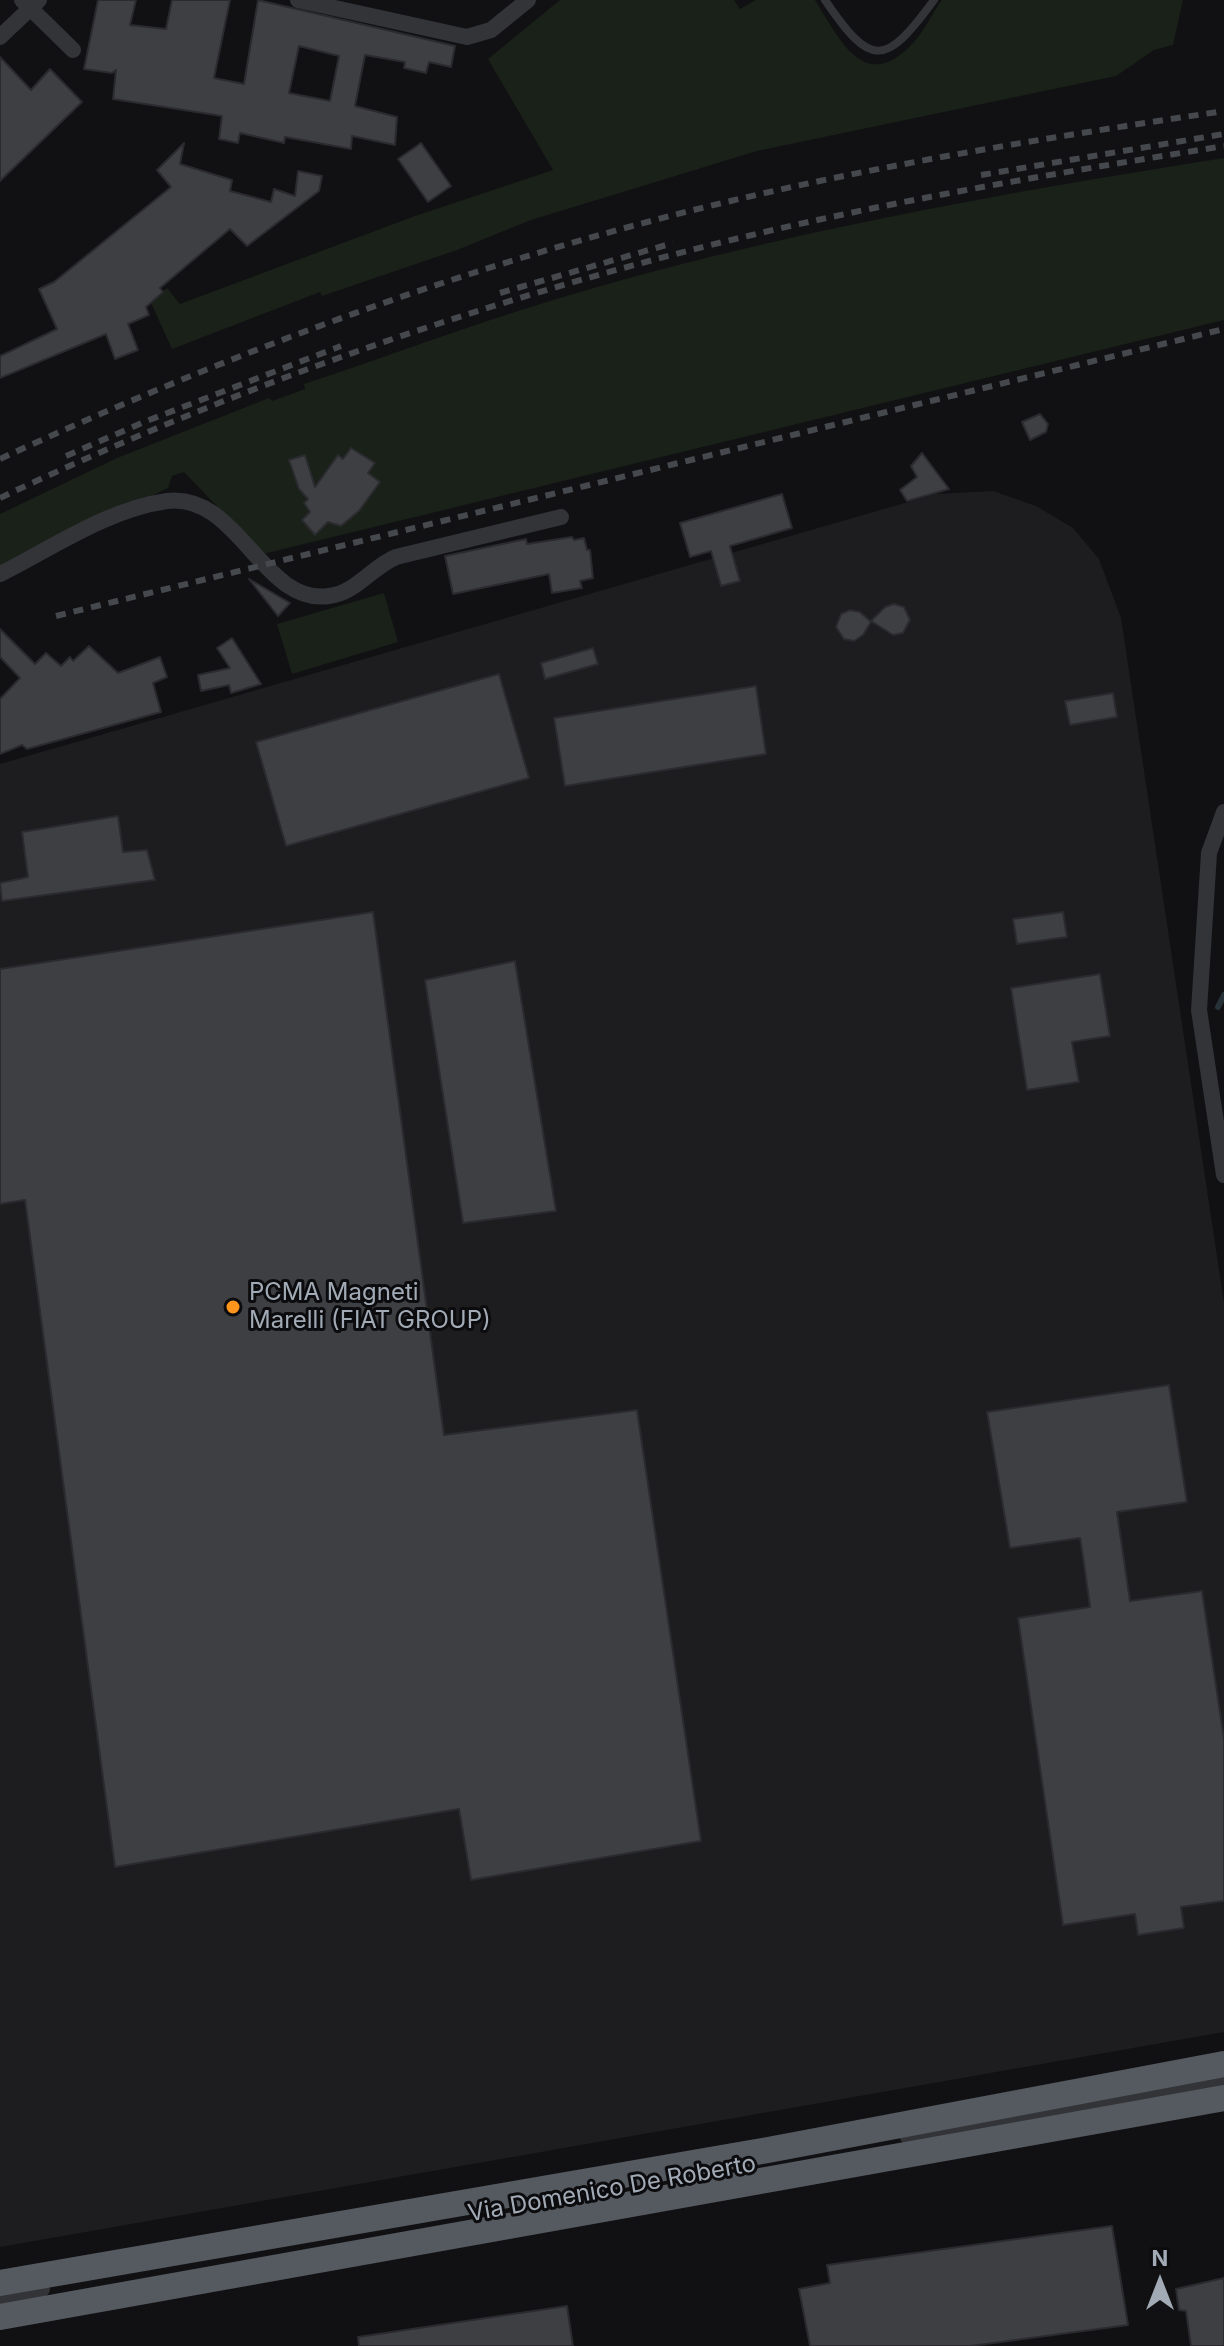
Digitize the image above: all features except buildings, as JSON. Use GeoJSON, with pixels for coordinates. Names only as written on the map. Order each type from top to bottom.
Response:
{"type":"FeatureCollection","features":[{"type":"Feature","properties":{"kind":"highway"},"geometry":{"type":"LineString","coordinates":[[0,2283],[753,2152],[1224,2064]]}},
{"type":"Feature","properties":{"kind":"highway"},"geometry":{"type":"LineString","coordinates":[[0,2317],[1224,2098]]}},
{"type":"Feature","properties":{"kind":"street"},"geometry":{"type":"LineString","coordinates":[[298,0],[467,37],[491,30],[528,0]]}},
{"type":"Feature","properties":{"kind":"street"},"geometry":{"type":"LineString","coordinates":[[0,37],[31,3],[73,50]]}},
{"type":"Feature","properties":{"kind":"street"},"geometry":{"type":"LineString","coordinates":[[0,574],[124,511],[170,501],[192,505],[225,522],[284,584],[311,597],[330,596],[350,589],[382,563],[396,557],[561,517]]}},
{"type":"Feature","properties":{"kind":"street"},"geometry":{"type":"LineString","coordinates":[[1224,812],[1209,853],[1199,1010],[1224,1175]]}},
{"type":"Feature","properties":{"kind":"street","name":"Via Domenico De Roberto"},"geometry":{"type":"LineString","coordinates":[[0,2296],[1224,2081]]}},
{"type":"Feature","properties":{"kind":"lane"},"geometry":{"type":"LineString","coordinates":[[825,0],[850,38],[863,49],[874,50],[898,43],[934,0]]}},
{"type":"Feature","properties":{"kind":"shaded area"},"geometry":{"type":"Polygon","coordinates":[[[560,0],[734,0],[740,9],[756,0],[815,0],[844,45],[868,63],[881,64],[897,57],[914,42],[942,0],[1183,0],[1173,45],[1154,50],[1116,76],[757,151],[531,220],[457,250],[322,296],[320,292],[172,349],[151,303],[167,288],[180,304],[415,216],[553,170],[488,59],[560,0]]]}},
{"type":"Feature","properties":{"kind":"shaded area"},"geometry":{"type":"Polygon","coordinates":[[[1224,158],[1224,320],[263,554],[184,472],[172,476],[168,488],[0,570],[0,514],[117,458],[269,398],[272,401],[305,389],[304,384],[488,321],[633,277],[800,236],[969,201],[1224,158]]]}},
{"type":"Feature","properties":{"kind":"shaded area"},"geometry":{"type":"Polygon","coordinates":[[[993,491],[1036,506],[1073,528],[1099,559],[1121,618],[1224,1303],[1224,2032],[0,2247],[0,764],[936,494],[993,491]]]}},
{"type":"Feature","properties":{"kind":"shaded area"},"geometry":{"type":"Polygon","coordinates":[[[384,593],[398,642],[292,674],[277,624],[384,593]]]}},
{"type":"Feature","properties":{"kind":"waterway"},"geometry":{"type":"LineString","coordinates":[[1218,1007],[1224,995]]}},
{"type":"Feature","properties":{"kind":"railway"},"geometry":{"type":"LineString","coordinates":[[0,459],[159,389],[320,326],[484,269],[567,244],[722,203],[864,172],[1007,145],[1224,111]]}},
{"type":"Feature","properties":{"kind":"railway"},"geometry":{"type":"LineString","coordinates":[[981,175],[1224,134]]}},
{"type":"Feature","properties":{"kind":"railway"},"geometry":{"type":"LineString","coordinates":[[0,498],[259,387],[437,324],[616,270],[707,246],[900,203],[1224,146]]}},
{"type":"Feature","properties":{"kind":"railway"},"geometry":{"type":"LineString","coordinates":[[500,293],[673,243]]}},
{"type":"Feature","properties":{"kind":"railway"},"geometry":{"type":"LineString","coordinates":[[56,616],[1224,329]]}},
{"type":"Feature","properties":{"kind":"railway"},"geometry":{"type":"LineString","coordinates":[[66,456],[144,422],[341,346]]}},
{"type":"Feature","properties":{"kind":"place","name":"PCMA Magneti Marelli (FIAT GROUP)"},"geometry":{"type":"Point","coordinates":[233,1307]}}]}
